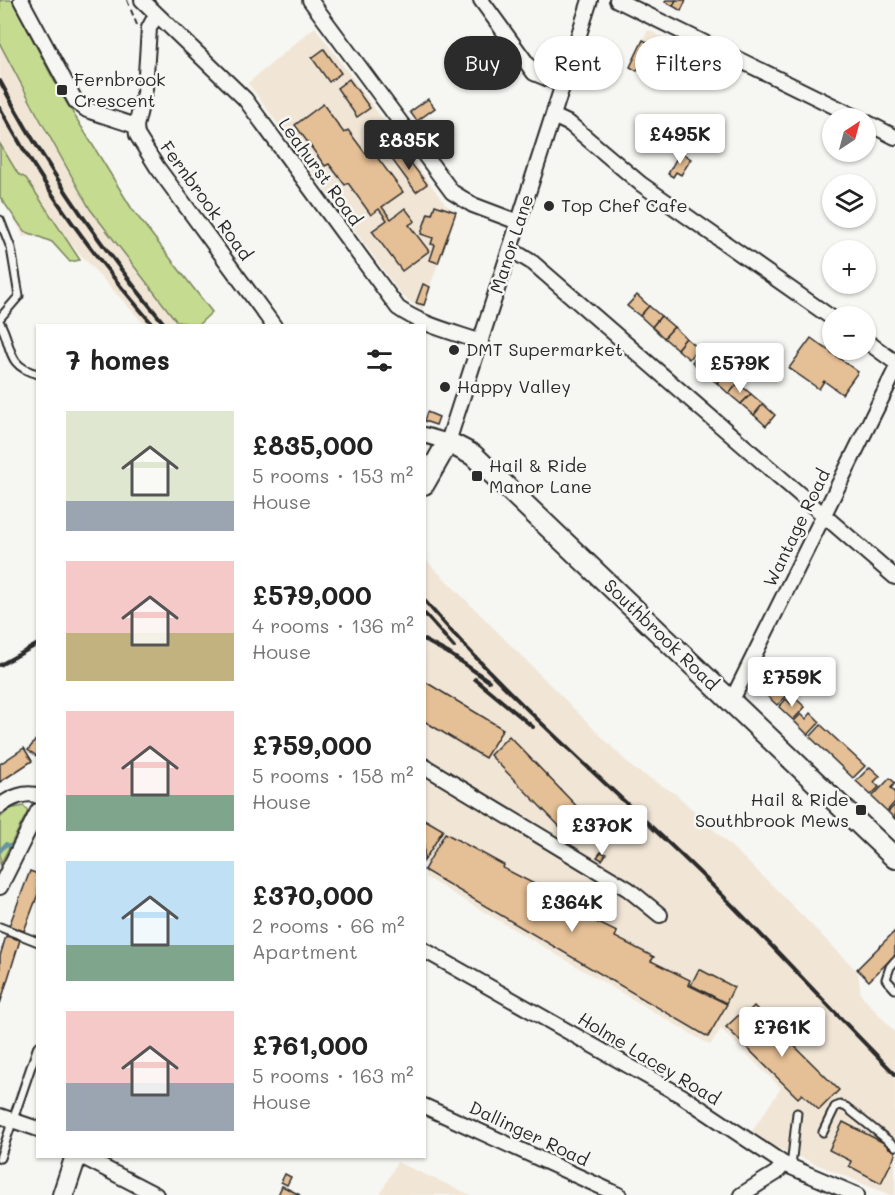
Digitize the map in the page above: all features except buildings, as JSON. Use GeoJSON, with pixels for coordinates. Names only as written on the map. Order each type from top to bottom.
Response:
{"type":"FeatureCollection","features":[{"type":"Feature","properties":{"kind":"street"},"geometry":{"type":"LineString","coordinates":[[21,0],[76,102],[87,110],[136,126],[145,90],[149,28],[156,15]]}},
{"type":"Feature","properties":{"kind":"street","name":"Leahurst Road"},"geometry":{"type":"LineString","coordinates":[[142,0],[227,79],[245,99],[398,308],[425,323],[481,342]]}},
{"type":"Feature","properties":{"kind":"street"},"geometry":{"type":"LineString","coordinates":[[310,0],[444,184],[462,200],[518,222]]}},
{"type":"Feature","properties":{"kind":"street"},"geometry":{"type":"LineString","coordinates":[[481,0],[534,73]]}},
{"type":"Feature","properties":{"kind":"street","name":"Manor Lane"},"geometry":{"type":"LineString","coordinates":[[579,36],[590,0]]}},
{"type":"Feature","properties":{"kind":"street"},"geometry":{"type":"LineString","coordinates":[[617,0],[838,108]]}},
{"type":"Feature","properties":{"kind":"street","name":"Manor Lane"},"geometry":{"type":"LineString","coordinates":[[426,480],[448,442],[562,90]]}},
{"type":"Feature","properties":{"kind":"street"},"geometry":{"type":"LineString","coordinates":[[553,117],[570,124],[641,184],[822,311]]}},
{"type":"Feature","properties":{"kind":"street","name":"Fernbrook Road"},"geometry":{"type":"LineString","coordinates":[[136,126],[137,135],[157,167],[273,324]]}},
{"type":"Feature","properties":{"kind":"street"},"geometry":{"type":"LineString","coordinates":[[876,127],[895,137]]}},
{"type":"Feature","properties":{"kind":"street"},"geometry":{"type":"LineString","coordinates":[[510,249],[533,263],[895,577]]}},
{"type":"Feature","properties":{"kind":"street"},"geometry":{"type":"LineString","coordinates":[[876,348],[895,362]]}},
{"type":"Feature","properties":{"kind":"street","name":"Wantage Road"},"geometry":{"type":"LineString","coordinates":[[731,702],[895,371]]}},
{"type":"Feature","properties":{"kind":"street"},"geometry":{"type":"LineString","coordinates":[[426,436],[448,442]]}},
{"type":"Feature","properties":{"kind":"street","name":"Southbrook Road"},"geometry":{"type":"LineString","coordinates":[[448,442],[473,455],[895,858]]}},
{"type":"Feature","properties":{"kind":"street"},"geometry":{"type":"LineString","coordinates":[[426,767],[628,889],[660,915]]}},
{"type":"Feature","properties":{"kind":"street"},"geometry":{"type":"LineString","coordinates":[[0,806],[7,800],[18,796],[36,795]]}},
{"type":"Feature","properties":{"kind":"street"},"geometry":{"type":"LineString","coordinates":[[0,887],[36,815]]}},
{"type":"Feature","properties":{"kind":"street","name":"Holme Lacey Road"},"geometry":{"type":"LineString","coordinates":[[426,951],[682,1096],[787,1166],[857,1195]]}},
{"type":"Feature","properties":{"kind":"street","name":"Dallinger Road"},"geometry":{"type":"LineString","coordinates":[[426,1107],[620,1195]]}},
{"type":"Feature","properties":{"kind":"street"},"geometry":{"type":"LineString","coordinates":[[6,1118],[36,1128]]}},
{"type":"Feature","properties":{"kind":"street"},"geometry":{"type":"LineString","coordinates":[[63,1195],[75,1158]]}},
{"type":"Feature","properties":{"kind":"street"},"geometry":{"type":"LineString","coordinates":[[85,1158],[156,1195]]}},
{"type":"Feature","properties":{"kind":"street"},"geometry":{"type":"LineString","coordinates":[[741,1195],[787,1166]]}},
{"type":"Feature","properties":{"kind":"lane"},"geometry":{"type":"LineString","coordinates":[[0,220],[12,248],[19,296],[0,318]]}},
{"type":"Feature","properties":{"kind":"lane"},"geometry":{"type":"LineString","coordinates":[[0,323],[13,360],[26,370],[36,373]]}},
{"type":"Feature","properties":{"kind":"lane"},"geometry":{"type":"LineString","coordinates":[[0,927],[36,941]]}},
{"type":"Feature","properties":{"kind":"lane"},"geometry":{"type":"LineString","coordinates":[[895,962],[890,967],[886,979],[895,989]]}},
{"type":"Feature","properties":{"kind":"lane"},"geometry":{"type":"LineString","coordinates":[[0,1158],[6,1118],[36,1050]]}},
{"type":"Feature","properties":{"kind":"lane"},"geometry":{"type":"LineString","coordinates":[[823,1132],[835,1107],[840,1105],[846,1107],[895,1146]]}},
{"type":"Feature","properties":{"kind":"lane"},"geometry":{"type":"LineString","coordinates":[[787,1166],[797,1113]]}},
{"type":"Feature","properties":{"kind":"path"},"geometry":{"type":"LineString","coordinates":[[127,0],[139,29]]}},
{"type":"Feature","properties":{"kind":"shaded area"},"geometry":{"type":"Polygon","coordinates":[[[0,0],[12,0],[75,117],[132,209],[212,312],[199,324],[144,324],[58,230],[23,237],[6,198],[0,199],[0,0]]]}},
{"type":"Feature","properties":{"kind":"shaded area"},"geometry":{"type":"Polygon","coordinates":[[[315,27],[445,204],[456,212],[422,310],[402,296],[248,83],[315,27]]]}},
{"type":"Feature","properties":{"kind":"shaded area"},"geometry":{"type":"Polygon","coordinates":[[[648,30],[660,36],[645,36],[648,30]]]}},
{"type":"Feature","properties":{"kind":"shaded area"},"geometry":{"type":"Polygon","coordinates":[[[635,57],[635,70],[630,67],[635,57]]]}},
{"type":"Feature","properties":{"kind":"shaded area"},"geometry":{"type":"Polygon","coordinates":[[[426,560],[633,768],[676,794],[773,886],[858,972],[861,995],[895,1032],[895,1195],[890,1195],[773,1146],[752,1131],[781,1088],[721,1029],[710,1045],[426,878],[426,560]]]}},
{"type":"Feature","properties":{"kind":"shaded area"},"geometry":{"type":"Polygon","coordinates":[[[397,1162],[471,1195],[380,1195],[397,1162]]]}},
{"type":"Feature","properties":{"kind":"green space"},"geometry":{"type":"Polygon","coordinates":[[[0,0],[12,0],[60,92],[132,209],[212,312],[199,324],[177,322],[90,209],[0,44],[0,0]]]}},
{"type":"Feature","properties":{"kind":"green space"},"geometry":{"type":"Polygon","coordinates":[[[0,144],[18,174],[26,178],[80,260],[70,262],[52,242],[24,231],[0,197],[0,144]]]}},
{"type":"Feature","properties":{"kind":"green space"},"geometry":{"type":"Polygon","coordinates":[[[24,806],[28,811],[0,865],[0,818],[9,809],[24,806]]]}},
{"type":"Feature","properties":{"kind":"waterway"},"geometry":{"type":"LineString","coordinates":[[0,851],[6,844],[9,846]]}},
{"type":"Feature","properties":{"kind":"railway"},"geometry":{"type":"LineString","coordinates":[[0,81],[56,177],[120,268],[164,324]]}},
{"type":"Feature","properties":{"kind":"railway"},"geometry":{"type":"LineString","coordinates":[[0,108],[33,165],[71,221],[152,324]]}},
{"type":"Feature","properties":{"kind":"railway"},"geometry":{"type":"LineString","coordinates":[[426,602],[491,673],[705,878],[895,1074]]}},
{"type":"Feature","properties":{"kind":"railway"},"geometry":{"type":"LineString","coordinates":[[426,615],[454,647]]}},
{"type":"Feature","properties":{"kind":"railway"},"geometry":{"type":"LineString","coordinates":[[426,641],[489,681]]}},
{"type":"Feature","properties":{"kind":"railway"},"geometry":{"type":"LineString","coordinates":[[0,665],[36,645]]}},
{"type":"Feature","properties":{"kind":"railway"},"geometry":{"type":"LineString","coordinates":[[475,679],[533,727]]}},
{"type":"Feature","properties":{"kind":"place","name":"Fernbrook Crescent"},"geometry":{"type":"Point","coordinates":[62,90]}},
{"type":"Feature","properties":{"kind":"place","name":"Top Chef Cafe"},"geometry":{"type":"Point","coordinates":[549,206]}},
{"type":"Feature","properties":{"kind":"place","name":"DMT Supermarket"},"geometry":{"type":"Point","coordinates":[454,350]}},
{"type":"Feature","properties":{"kind":"place","name":"Happy Valley"},"geometry":{"type":"Point","coordinates":[445,387]}},
{"type":"Feature","properties":{"kind":"place","name":"Hail & Ride Manor Lane"},"geometry":{"type":"Point","coordinates":[477,476]}},
{"type":"Feature","properties":{"kind":"place","name":"Hail & Ride Southbrook Mews"},"geometry":{"type":"Point","coordinates":[861,810]}}]}
